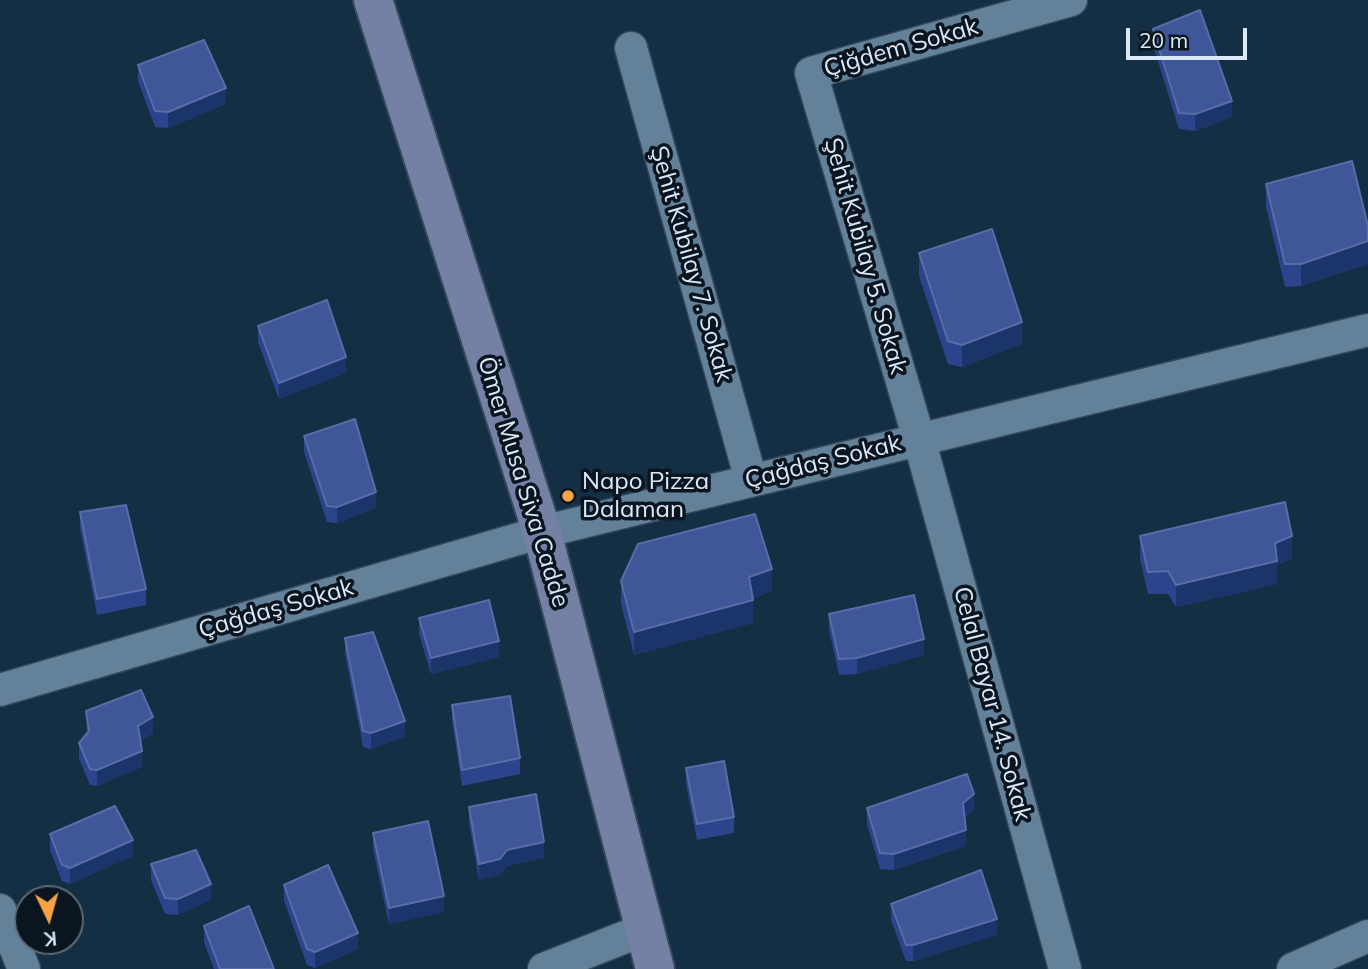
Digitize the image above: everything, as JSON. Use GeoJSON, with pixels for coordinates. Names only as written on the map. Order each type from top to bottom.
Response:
{"type":"FeatureCollection","features":[{"type":"Feature","properties":{"kind":"main road","name":"Ömer Musa Siva Cadde"},"geometry":{"type":"LineString","coordinates":[[373,0],[542,532],[655,969]]}},
{"type":"Feature","properties":{"kind":"street","name":"Çiğdem Sokak"},"geometry":{"type":"LineString","coordinates":[[811,73],[1071,0]]}},
{"type":"Feature","properties":{"kind":"street","name":"Şehit Kubilay 7. Sokak"},"geometry":{"type":"LineString","coordinates":[[631,48],[751,480]]}},
{"type":"Feature","properties":{"kind":"street","name":"Şehit Kubilay 5. Sokak"},"geometry":{"type":"LineString","coordinates":[[811,73],[919,439]]}},
{"type":"Feature","properties":{"kind":"street","name":"Çağdaş Sokak"},"geometry":{"type":"LineString","coordinates":[[0,690],[542,532],[1368,330]]}},
{"type":"Feature","properties":{"kind":"street","name":"Celal Bayar 14. Sokak"},"geometry":{"type":"LineString","coordinates":[[919,439],[1065,969]]}},
{"type":"Feature","properties":{"kind":"street"},"geometry":{"type":"LineString","coordinates":[[0,910],[24,969]]}},
{"type":"Feature","properties":{"kind":"street"},"geometry":{"type":"LineString","coordinates":[[544,969],[643,930]]}},
{"type":"Feature","properties":{"kind":"street"},"geometry":{"type":"LineString","coordinates":[[1293,969],[1368,936]]}},
{"type":"Feature","properties":{"kind":"building"},"geometry":{"type":"Polygon","coordinates":[[[1200,10],[1232,101],[1195,114],[1179,113],[1153,29],[1200,10]]]}},
{"type":"Feature","properties":{"kind":"building"},"geometry":{"type":"Polygon","coordinates":[[[204,40],[226,88],[168,112],[155,111],[138,65],[204,40]]]}},
{"type":"Feature","properties":{"kind":"building"},"geometry":{"type":"Polygon","coordinates":[[[1352,161],[1368,226],[1368,241],[1301,264],[1285,264],[1266,184],[1352,161]]]}},
{"type":"Feature","properties":{"kind":"building"},"geometry":{"type":"Polygon","coordinates":[[[992,229],[1022,322],[962,345],[948,341],[919,253],[992,229]]]}},
{"type":"Feature","properties":{"kind":"building"},"geometry":{"type":"Polygon","coordinates":[[[327,300],[346,357],[279,383],[258,326],[327,300]]]}},
{"type":"Feature","properties":{"kind":"building"},"geometry":{"type":"Polygon","coordinates":[[[355,419],[376,492],[337,507],[327,506],[304,436],[355,419]]]}},
{"type":"Feature","properties":{"kind":"building"},"geometry":{"type":"Polygon","coordinates":[[[1285,502],[1292,536],[1275,543],[1277,561],[1176,585],[1168,571],[1148,572],[1140,536],[1285,502]]]}},
{"type":"Feature","properties":{"kind":"building"},"geometry":{"type":"Polygon","coordinates":[[[126,505],[146,589],[97,599],[80,512],[126,505]]]}},
{"type":"Feature","properties":{"kind":"building"},"geometry":{"type":"Polygon","coordinates":[[[755,514],[772,569],[749,577],[753,600],[634,632],[621,581],[638,544],[755,514]]]}},
{"type":"Feature","properties":{"kind":"building"},"geometry":{"type":"Polygon","coordinates":[[[914,595],[924,639],[857,658],[839,659],[829,614],[914,595]]]}},
{"type":"Feature","properties":{"kind":"building"},"geometry":{"type":"Polygon","coordinates":[[[489,600],[499,641],[431,658],[419,618],[489,600]]]}},
{"type":"Feature","properties":{"kind":"building"},"geometry":{"type":"Polygon","coordinates":[[[373,632],[405,721],[371,733],[363,731],[345,638],[373,632]]]}},
{"type":"Feature","properties":{"kind":"building"},"geometry":{"type":"Polygon","coordinates":[[[141,690],[153,717],[138,726],[142,751],[97,770],[90,769],[79,743],[89,731],[86,711],[141,690]]]}},
{"type":"Feature","properties":{"kind":"building"},"geometry":{"type":"Polygon","coordinates":[[[510,696],[520,758],[462,770],[452,705],[510,696]]]}},
{"type":"Feature","properties":{"kind":"building"},"geometry":{"type":"Polygon","coordinates":[[[724,761],[734,817],[697,824],[686,768],[724,761]]]}},
{"type":"Feature","properties":{"kind":"building"},"geometry":{"type":"Polygon","coordinates":[[[967,774],[974,794],[963,803],[966,830],[894,854],[880,853],[867,808],[967,774]]]}},
{"type":"Feature","properties":{"kind":"building"},"geometry":{"type":"Polygon","coordinates":[[[536,794],[544,842],[507,850],[500,859],[479,864],[469,807],[536,794]]]}},
{"type":"Feature","properties":{"kind":"building"},"geometry":{"type":"Polygon","coordinates":[[[115,806],[133,840],[70,868],[62,865],[50,834],[115,806]]]}},
{"type":"Feature","properties":{"kind":"building"},"geometry":{"type":"Polygon","coordinates":[[[428,821],[444,896],[389,908],[373,833],[428,821]]]}},
{"type":"Feature","properties":{"kind":"building"},"geometry":{"type":"Polygon","coordinates":[[[196,850],[211,884],[178,899],[165,898],[151,864],[196,850]]]}},
{"type":"Feature","properties":{"kind":"building"},"geometry":{"type":"Polygon","coordinates":[[[328,865],[358,933],[315,952],[307,949],[284,885],[328,865]]]}},
{"type":"Feature","properties":{"kind":"building"},"geometry":{"type":"Polygon","coordinates":[[[981,870],[997,919],[906,945],[891,904],[981,870]]]}},
{"type":"Feature","properties":{"kind":"building"},"geometry":{"type":"Polygon","coordinates":[[[249,906],[274,969],[220,969],[204,926],[249,906]]]}},
{"type":"Feature","properties":{"kind":"place","name":"Napo Pizza Dalaman"},"geometry":{"type":"Point","coordinates":[568,496]}}]}
